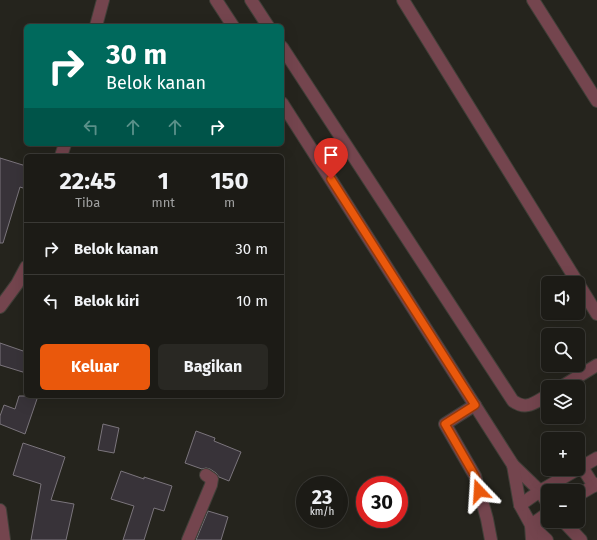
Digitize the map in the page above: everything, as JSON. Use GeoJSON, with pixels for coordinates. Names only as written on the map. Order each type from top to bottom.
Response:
{"type":"FeatureCollection","features":[{"type":"Feature","properties":{"kind":"street"},"geometry":{"type":"LineString","coordinates":[[97,24],[103,0]]}},
{"type":"Feature","properties":{"kind":"street"},"geometry":{"type":"LineString","coordinates":[[216,0],[232,24]]}},
{"type":"Feature","properties":{"kind":"street"},"geometry":{"type":"LineString","coordinates":[[251,0],[267,24]]}},
{"type":"Feature","properties":{"kind":"street"},"geometry":{"type":"LineString","coordinates":[[403,0],[597,314]]}},
{"type":"Feature","properties":{"kind":"street"},"geometry":{"type":"LineString","coordinates":[[533,0],[597,102]]}},
{"type":"Feature","properties":{"kind":"street"},"geometry":{"type":"LineString","coordinates":[[284,50],[513,401],[522,406],[528,406],[541,399]]}},
{"type":"Feature","properties":{"kind":"street"},"geometry":{"type":"LineString","coordinates":[[284,106],[513,465],[540,491]]}},
{"type":"Feature","properties":{"kind":"street"},"geometry":{"type":"LineString","coordinates":[[0,307],[24,270]]}},
{"type":"Feature","properties":{"kind":"street"},"geometry":{"type":"LineString","coordinates":[[573,380],[597,366]]}},
{"type":"Feature","properties":{"kind":"street"},"geometry":{"type":"LineString","coordinates":[[475,405],[445,424],[475,476],[487,519],[491,540]]}},
{"type":"Feature","properties":{"kind":"street"},"geometry":{"type":"LineString","coordinates":[[585,465],[597,458]]}},
{"type":"Feature","properties":{"kind":"street"},"geometry":{"type":"LineString","coordinates":[[513,465],[520,505],[531,524],[547,540]]}},
{"type":"Feature","properties":{"kind":"street"},"geometry":{"type":"LineString","coordinates":[[585,474],[596,485],[585,491]]}},
{"type":"Feature","properties":{"kind":"street"},"geometry":{"type":"LineString","coordinates":[[188,540],[211,485],[212,480],[206,475]]}},
{"type":"Feature","properties":{"kind":"street"},"geometry":{"type":"LineString","coordinates":[[520,505],[565,476]]}},
{"type":"Feature","properties":{"kind":"street"},"geometry":{"type":"LineString","coordinates":[[0,510],[4,540]]}},
{"type":"Feature","properties":{"kind":"street"},"geometry":{"type":"LineString","coordinates":[[531,524],[541,518]]}},
{"type":"Feature","properties":{"kind":"street"},"geometry":{"type":"LineString","coordinates":[[531,524],[532,540]]}},
{"type":"Feature","properties":{"kind":"street"},"geometry":{"type":"LineString","coordinates":[[570,528],[581,540]]}},
{"type":"Feature","properties":{"kind":"building"},"geometry":{"type":"Polygon","coordinates":[[[0,158],[24,165],[24,188],[20,187],[3,243],[0,243],[0,158]]]}},
{"type":"Feature","properties":{"kind":"building"},"geometry":{"type":"Polygon","coordinates":[[[0,343],[24,351],[24,372],[0,365],[0,343]]]}},
{"type":"Feature","properties":{"kind":"building"},"geometry":{"type":"Polygon","coordinates":[[[19,396],[24,396],[24,398],[37,398],[25,434],[0,424],[0,416],[4,405],[15,409],[19,396]]]}},
{"type":"Feature","properties":{"kind":"building"},"geometry":{"type":"Polygon","coordinates":[[[103,424],[119,428],[114,453],[98,450],[103,424]]]}},
{"type":"Feature","properties":{"kind":"building"},"geometry":{"type":"Polygon","coordinates":[[[196,431],[215,438],[214,441],[241,452],[229,481],[219,477],[210,469],[202,469],[185,463],[196,431]]]}},
{"type":"Feature","properties":{"kind":"building"},"geometry":{"type":"Polygon","coordinates":[[[23,443],[65,457],[51,500],[74,504],[66,540],[31,540],[41,484],[13,475],[23,443]]]}},
{"type":"Feature","properties":{"kind":"building"},"geometry":{"type":"Polygon","coordinates":[[[121,471],[172,486],[164,511],[154,508],[144,540],[123,540],[134,506],[111,499],[121,471]]]}},
{"type":"Feature","properties":{"kind":"building"},"geometry":{"type":"Polygon","coordinates":[[[208,511],[228,517],[221,540],[196,540],[208,511]]]}},
{"type":"Feature","properties":{"kind":"route"},"geometry":{"type":"LineString","coordinates":[[331,179],[475,405],[445,424],[475,476],[479,491]]}}]}
